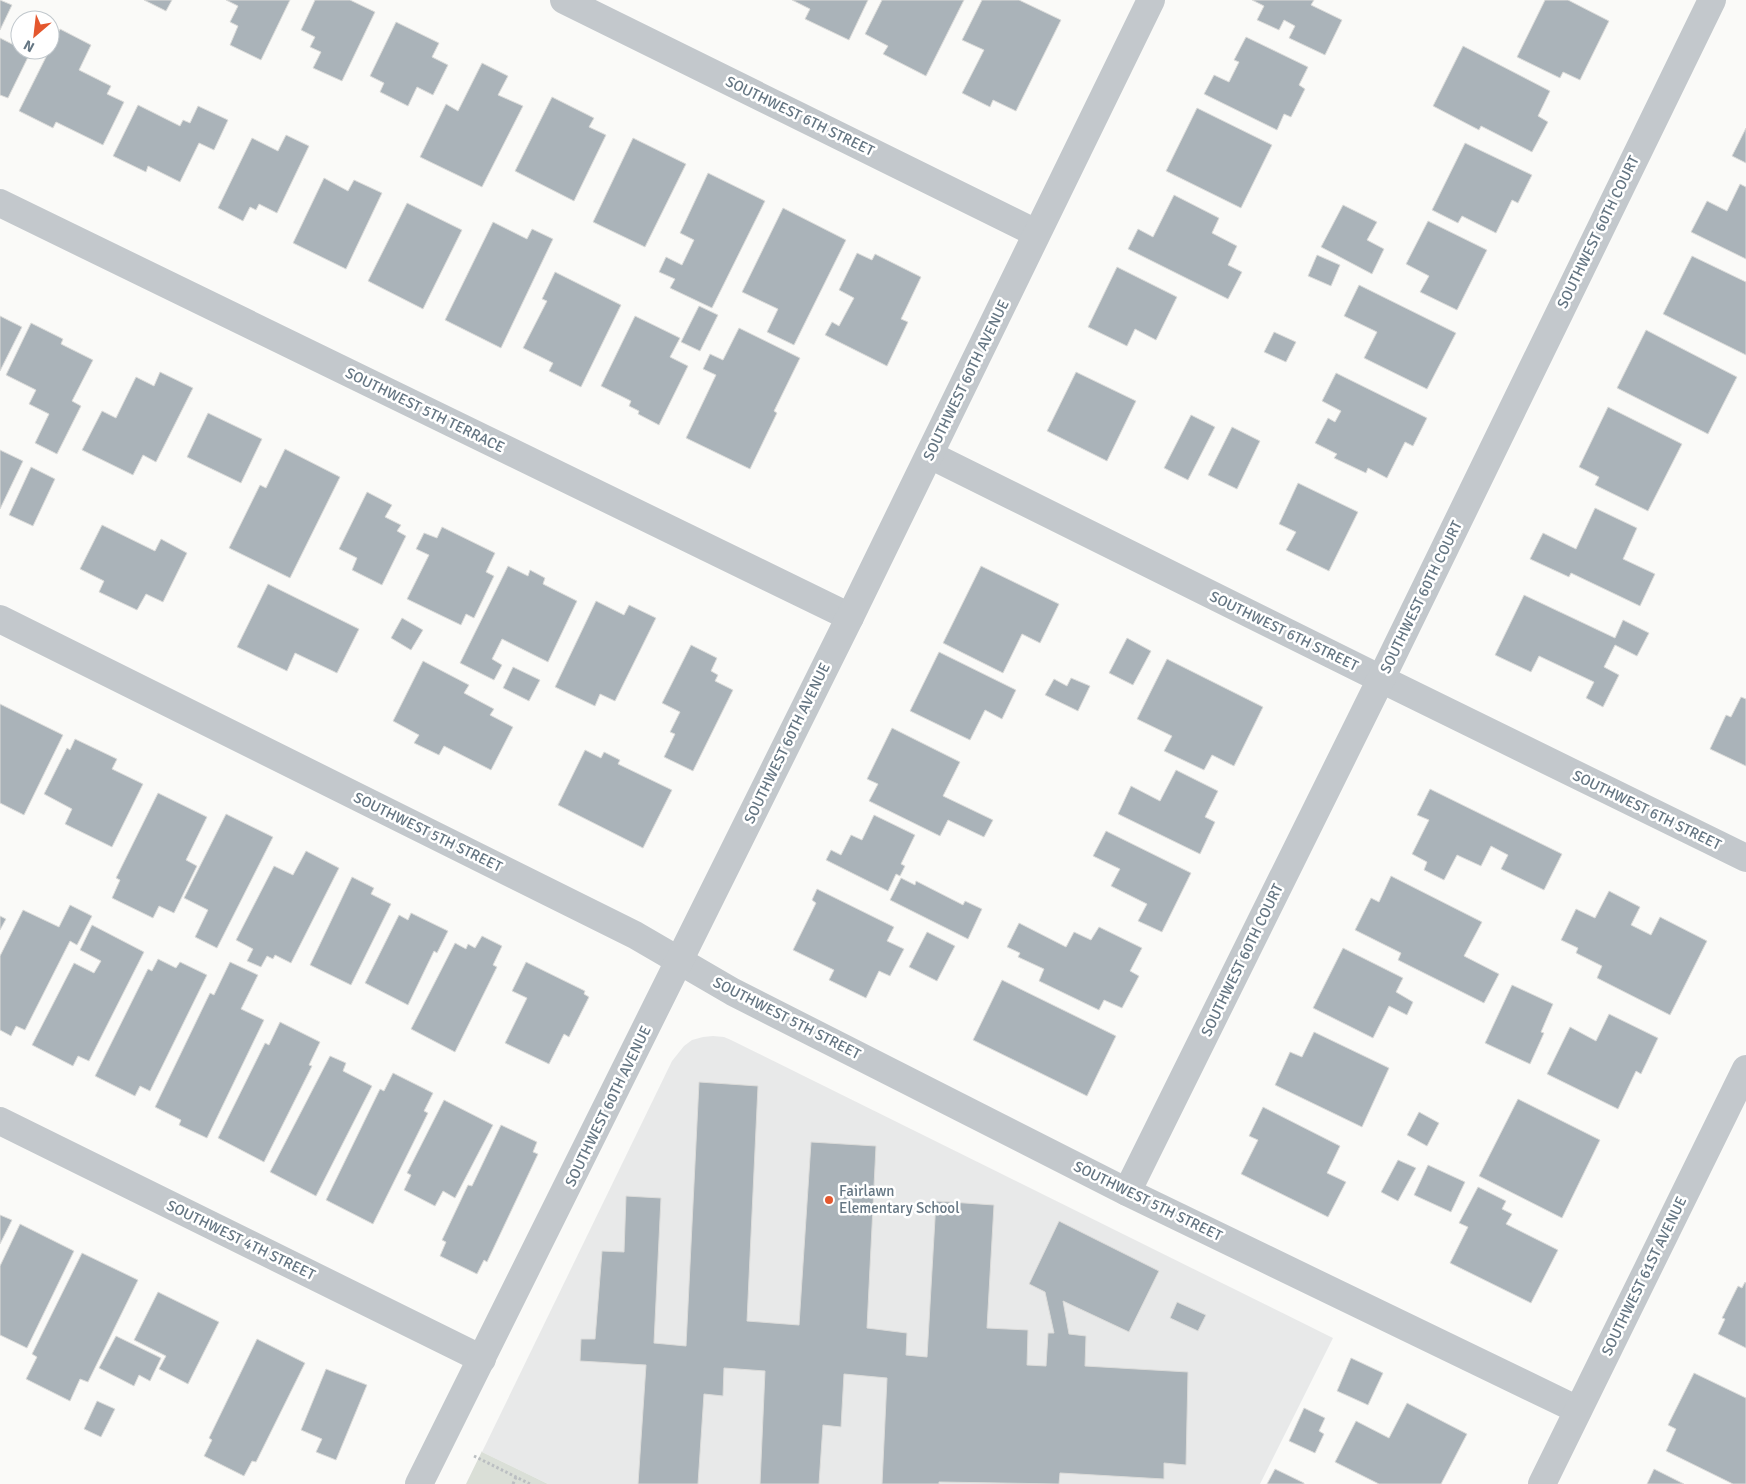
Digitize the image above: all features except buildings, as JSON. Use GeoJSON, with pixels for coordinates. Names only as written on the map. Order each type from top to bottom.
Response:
{"type":"FeatureCollection","features":[{"type":"Feature","properties":{"kind":"street","name":"SOUTHWEST 6TH STREET"},"geometry":{"type":"LineString","coordinates":[[564,0],[1036,233]]}},
{"type":"Feature","properties":{"kind":"street","name":"SOUTHWEST 60TH AVENUE"},"geometry":{"type":"LineString","coordinates":[[419,1484],[930,455],[1036,233],[1151,0]]}},
{"type":"Feature","properties":{"kind":"street","name":"SOUTHWEST 60TH COURT"},"geometry":{"type":"LineString","coordinates":[[1127,1192],[1381,679],[1712,0]]}},
{"type":"Feature","properties":{"kind":"street","name":"SOUTHWEST 5TH TERRACE"},"geometry":{"type":"LineString","coordinates":[[0,202],[850,617]]}},
{"type":"Feature","properties":{"kind":"street","name":"SOUTHWEST 6TH STREET"},"geometry":{"type":"LineString","coordinates":[[930,455],[1746,858]]}},
{"type":"Feature","properties":{"kind":"street","name":"SOUTHWEST 5TH STREET"},"geometry":{"type":"LineString","coordinates":[[0,619],[635,935],[733,992],[1127,1192],[1578,1410]]}},
{"type":"Feature","properties":{"kind":"street","name":"SOUTHWEST 61ST AVENUE"},"geometry":{"type":"LineString","coordinates":[[1542,1484],[1746,1069]]}},
{"type":"Feature","properties":{"kind":"street","name":"SOUTHWEST 4TH STREET"},"geometry":{"type":"LineString","coordinates":[[0,1121],[482,1358]]}},
{"type":"Feature","properties":{"kind":"path"},"geometry":{"type":"LineString","coordinates":[[474,1456],[530,1484]]}},
{"type":"Feature","properties":{"kind":"path"},"geometry":{"type":"LineString","coordinates":[[513,1484],[516,1477]]}},
{"type":"Feature","properties":{"kind":"shaded area","name":"Fairlawn Elementary School"},"geometry":{"type":"Polygon","coordinates":[[[713,1036],[731,1040],[1333,1338],[1260,1484],[548,1484],[482,1452],[672,1061],[684,1046],[692,1040],[713,1036]]]}},
{"type":"Feature","properties":{"kind":"shaded area"},"geometry":{"type":"Polygon","coordinates":[[[482,1452],[548,1484],[466,1484],[482,1452]]]}},
{"type":"Feature","properties":{"kind":"place","name":"Fairlawn Elementary School"},"geometry":{"type":"Point","coordinates":[829,1200]}}]}
